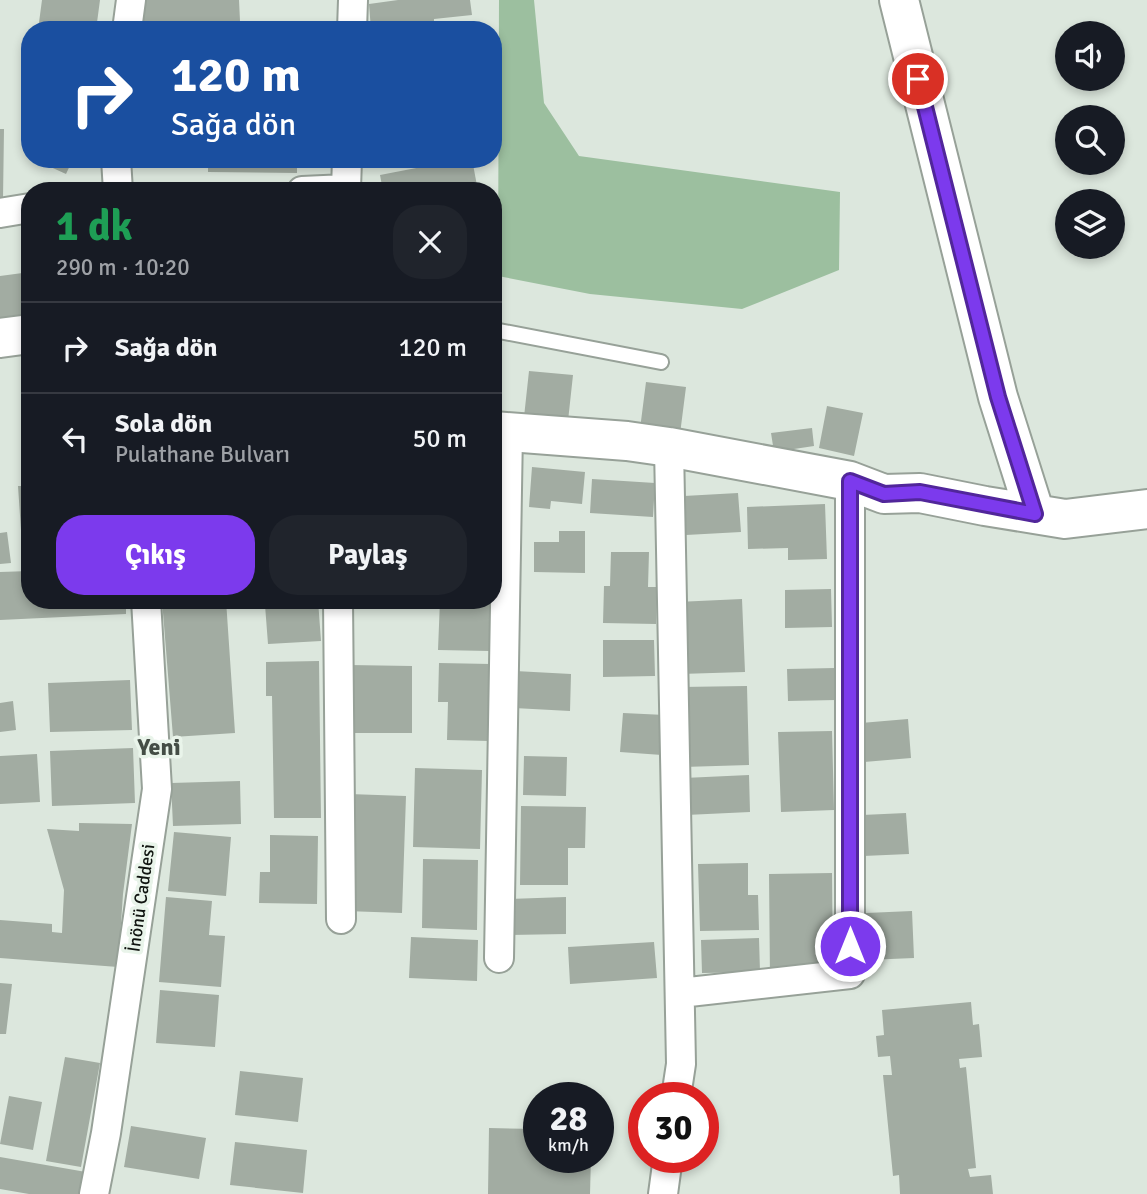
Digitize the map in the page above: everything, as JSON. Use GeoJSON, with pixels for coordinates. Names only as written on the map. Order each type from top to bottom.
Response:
{"type":"FeatureCollection","features":[{"type":"Feature","properties":{"kind":"street"},"geometry":{"type":"LineString","coordinates":[[128,21],[131,0]]}},
{"type":"Feature","properties":{"kind":"street"},"geometry":{"type":"LineString","coordinates":[[353,21],[354,0]]}},
{"type":"Feature","properties":{"kind":"street"},"geometry":{"type":"LineString","coordinates":[[899,0],[998,397],[1035,514]]}},
{"type":"Feature","properties":{"kind":"street"},"geometry":{"type":"LineString","coordinates":[[0,213],[21,210]]}},
{"type":"Feature","properties":{"kind":"street"},"geometry":{"type":"LineString","coordinates":[[0,338],[21,335]]}},
{"type":"Feature","properties":{"kind":"street"},"geometry":{"type":"LineString","coordinates":[[502,432],[627,441],[669,447],[850,481],[884,494],[920,492],[1065,519],[1147,509]]}},
{"type":"Feature","properties":{"kind":"street"},"geometry":{"type":"LineString","coordinates":[[669,447],[680,993],[681,1064],[678,1082]]}},
{"type":"Feature","properties":{"kind":"street"},"geometry":{"type":"LineString","coordinates":[[680,993],[850,974],[850,481]]}},
{"type":"Feature","properties":{"kind":"street","name":"İnönü Caddesi"},"geometry":{"type":"LineString","coordinates":[[94,1194],[106,1133],[157,789],[147,609]]}},
{"type":"Feature","properties":{"kind":"street"},"geometry":{"type":"LineString","coordinates":[[338,609],[341,919]]}},
{"type":"Feature","properties":{"kind":"street"},"geometry":{"type":"LineString","coordinates":[[499,958],[500,609]]}},
{"type":"Feature","properties":{"kind":"street"},"geometry":{"type":"LineString","coordinates":[[663,1194],[666,1173]]}},
{"type":"Feature","properties":{"kind":"lane"},"geometry":{"type":"LineString","coordinates":[[502,332],[661,362]]}},
{"type":"Feature","properties":{"kind":"green space"},"geometry":{"type":"Polygon","coordinates":[[[499,0],[534,0],[544,103],[579,156],[840,192],[839,270],[742,309],[590,294],[502,277],[502,182],[498,182],[498,168],[502,168],[502,21],[499,21],[499,0]]]}},
{"type":"Feature","properties":{"kind":"building"},"geometry":{"type":"Polygon","coordinates":[[[42,0],[100,0],[97,21],[39,21],[42,0]]]}},
{"type":"Feature","properties":{"kind":"building"},"geometry":{"type":"Polygon","coordinates":[[[143,0],[239,0],[240,21],[144,21],[143,0]]]}},
{"type":"Feature","properties":{"kind":"building"},"geometry":{"type":"Polygon","coordinates":[[[398,0],[470,0],[472,15],[434,21],[370,21],[369,4],[398,0]]]}},
{"type":"Feature","properties":{"kind":"building"},"geometry":{"type":"Polygon","coordinates":[[[0,129],[4,129],[3,199],[0,199],[0,129]]]}},
{"type":"Feature","properties":{"kind":"building"},"geometry":{"type":"Polygon","coordinates":[[[53,168],[69,168],[66,174],[53,168]]]}},
{"type":"Feature","properties":{"kind":"building"},"geometry":{"type":"Polygon","coordinates":[[[208,168],[297,168],[297,173],[208,172],[208,168]]]}},
{"type":"Feature","properties":{"kind":"building"},"geometry":{"type":"Polygon","coordinates":[[[416,168],[474,168],[476,182],[381,182],[380,175],[416,168]]]}},
{"type":"Feature","properties":{"kind":"building"},"geometry":{"type":"Polygon","coordinates":[[[21,273],[21,328],[0,330],[0,276],[21,273]]]}},
{"type":"Feature","properties":{"kind":"building"},"geometry":{"type":"Polygon","coordinates":[[[529,371],[573,375],[568,421],[524,417],[529,371]]]}},
{"type":"Feature","properties":{"kind":"building"},"geometry":{"type":"Polygon","coordinates":[[[646,382],[686,387],[680,434],[640,429],[646,382]]]}},
{"type":"Feature","properties":{"kind":"building"},"geometry":{"type":"Polygon","coordinates":[[[827,406],[863,413],[854,456],[819,448],[827,406]]]}},
{"type":"Feature","properties":{"kind":"building"},"geometry":{"type":"Polygon","coordinates":[[[812,428],[814,446],[774,452],[771,433],[812,428]]]}},
{"type":"Feature","properties":{"kind":"building"},"geometry":{"type":"Polygon","coordinates":[[[532,467],[585,472],[582,504],[551,501],[550,509],[529,507],[532,467]]]}},
{"type":"Feature","properties":{"kind":"building"},"geometry":{"type":"Polygon","coordinates":[[[592,479],[655,483],[653,517],[590,513],[592,479]]]}},
{"type":"Feature","properties":{"kind":"building"},"geometry":{"type":"Polygon","coordinates":[[[18,486],[21,486],[21,530],[18,486]]]}},
{"type":"Feature","properties":{"kind":"building"},"geometry":{"type":"Polygon","coordinates":[[[738,493],[741,532],[686,535],[684,496],[738,493]]]}},
{"type":"Feature","properties":{"kind":"building"},"geometry":{"type":"Polygon","coordinates":[[[825,504],[827,559],[788,560],[788,548],[748,549],[747,507],[825,504]]]}},
{"type":"Feature","properties":{"kind":"building"},"geometry":{"type":"Polygon","coordinates":[[[559,531],[585,531],[585,573],[534,572],[534,542],[559,542],[559,531]]]}},
{"type":"Feature","properties":{"kind":"building"},"geometry":{"type":"Polygon","coordinates":[[[7,532],[11,563],[0,564],[0,533],[7,532]]]}},
{"type":"Feature","properties":{"kind":"building"},"geometry":{"type":"Polygon","coordinates":[[[611,552],[649,552],[648,587],[657,587],[656,624],[603,623],[604,586],[610,586],[611,552]]]}},
{"type":"Feature","properties":{"kind":"building"},"geometry":{"type":"Polygon","coordinates":[[[21,571],[21,609],[126,609],[126,614],[0,620],[0,572],[21,571]]]}},
{"type":"Feature","properties":{"kind":"building"},"geometry":{"type":"Polygon","coordinates":[[[831,589],[832,627],[785,628],[785,590],[831,589]]]}},
{"type":"Feature","properties":{"kind":"building"},"geometry":{"type":"Polygon","coordinates":[[[742,599],[745,672],[680,674],[677,602],[742,599]]]}},
{"type":"Feature","properties":{"kind":"building"},"geometry":{"type":"Polygon","coordinates":[[[163,609],[227,609],[235,733],[173,737],[163,609]]]}},
{"type":"Feature","properties":{"kind":"building"},"geometry":{"type":"Polygon","coordinates":[[[265,609],[319,609],[321,641],[268,644],[265,609]]]}},
{"type":"Feature","properties":{"kind":"building"},"geometry":{"type":"Polygon","coordinates":[[[440,609],[491,609],[490,651],[438,650],[440,609]]]}},
{"type":"Feature","properties":{"kind":"building"},"geometry":{"type":"Polygon","coordinates":[[[603,640],[654,640],[655,676],[603,677],[603,640]]]}},
{"type":"Feature","properties":{"kind":"building"},"geometry":{"type":"Polygon","coordinates":[[[319,661],[321,818],[274,818],[272,696],[266,696],[266,662],[319,661]]]}},
{"type":"Feature","properties":{"kind":"building"},"geometry":{"type":"Polygon","coordinates":[[[439,663],[491,664],[490,741],[447,740],[448,702],[438,702],[439,663]]]}},
{"type":"Feature","properties":{"kind":"building"},"geometry":{"type":"Polygon","coordinates":[[[349,665],[412,666],[412,733],[349,733],[349,665]]]}},
{"type":"Feature","properties":{"kind":"building"},"geometry":{"type":"Polygon","coordinates":[[[835,668],[836,700],[788,701],[787,669],[835,668]]]}},
{"type":"Feature","properties":{"kind":"building"},"geometry":{"type":"Polygon","coordinates":[[[515,671],[571,674],[570,711],[514,708],[515,671]]]}},
{"type":"Feature","properties":{"kind":"building"},"geometry":{"type":"Polygon","coordinates":[[[130,680],[132,730],[50,732],[48,683],[130,680]]]}},
{"type":"Feature","properties":{"kind":"building"},"geometry":{"type":"Polygon","coordinates":[[[747,686],[749,765],[683,767],[681,687],[747,686]]]}},
{"type":"Feature","properties":{"kind":"building"},"geometry":{"type":"Polygon","coordinates":[[[13,701],[16,730],[0,732],[0,703],[13,701]]]}},
{"type":"Feature","properties":{"kind":"building"},"geometry":{"type":"Polygon","coordinates":[[[623,713],[665,715],[662,755],[620,752],[623,713]]]}},
{"type":"Feature","properties":{"kind":"building"},"geometry":{"type":"Polygon","coordinates":[[[908,719],[911,758],[864,762],[861,723],[908,719]]]}},
{"type":"Feature","properties":{"kind":"building"},"geometry":{"type":"Polygon","coordinates":[[[832,731],[834,810],[781,812],[778,732],[832,731]]]}},
{"type":"Feature","properties":{"kind":"building"},"geometry":{"type":"Polygon","coordinates":[[[133,748],[135,803],[52,806],[50,751],[133,748]]]}},
{"type":"Feature","properties":{"kind":"building"},"geometry":{"type":"Polygon","coordinates":[[[37,754],[40,802],[0,804],[0,756],[37,754]]]}},
{"type":"Feature","properties":{"kind":"building"},"geometry":{"type":"Polygon","coordinates":[[[524,756],[567,757],[566,796],[523,795],[524,756]]]}},
{"type":"Feature","properties":{"kind":"building"},"geometry":{"type":"Polygon","coordinates":[[[415,768],[482,770],[480,849],[413,847],[415,768]]]}},
{"type":"Feature","properties":{"kind":"building"},"geometry":{"type":"Polygon","coordinates":[[[749,775],[750,812],[686,815],[684,778],[749,775]]]}},
{"type":"Feature","properties":{"kind":"building"},"geometry":{"type":"Polygon","coordinates":[[[240,781],[241,824],[173,826],[171,783],[240,781]]]}},
{"type":"Feature","properties":{"kind":"building"},"geometry":{"type":"Polygon","coordinates":[[[349,794],[406,796],[402,913],[346,911],[349,794]]]}},
{"type":"Feature","properties":{"kind":"building"},"geometry":{"type":"Polygon","coordinates":[[[521,806],[586,807],[585,848],[568,848],[568,885],[520,885],[521,806]]]}},
{"type":"Feature","properties":{"kind":"building"},"geometry":{"type":"Polygon","coordinates":[[[906,813],[909,854],[863,856],[862,815],[906,813]]]}},
{"type":"Feature","properties":{"kind":"building"},"geometry":{"type":"Polygon","coordinates":[[[79,823],[132,824],[123,894],[118,967],[0,958],[0,920],[52,924],[52,932],[62,933],[64,890],[47,829],[79,831],[79,823]]]}},
{"type":"Feature","properties":{"kind":"building"},"geometry":{"type":"Polygon","coordinates":[[[174,832],[231,837],[226,896],[168,891],[174,832]]]}},
{"type":"Feature","properties":{"kind":"building"},"geometry":{"type":"Polygon","coordinates":[[[270,835],[318,836],[317,904],[259,903],[260,872],[270,872],[270,835]]]}},
{"type":"Feature","properties":{"kind":"building"},"geometry":{"type":"Polygon","coordinates":[[[423,859],[478,860],[477,930],[422,928],[423,859]]]}},
{"type":"Feature","properties":{"kind":"building"},"geometry":{"type":"Polygon","coordinates":[[[748,863],[748,895],[758,895],[759,930],[700,931],[698,864],[748,863]]]}},
{"type":"Feature","properties":{"kind":"building"},"geometry":{"type":"Polygon","coordinates":[[[832,873],[833,979],[770,979],[769,874],[832,873]]]}},
{"type":"Feature","properties":{"kind":"building"},"geometry":{"type":"Polygon","coordinates":[[[166,897],[212,901],[209,935],[225,936],[221,987],[159,982],[166,897]]]}},
{"type":"Feature","properties":{"kind":"building"},"geometry":{"type":"Polygon","coordinates":[[[566,897],[566,934],[510,935],[509,899],[566,897]]]}},
{"type":"Feature","properties":{"kind":"building"},"geometry":{"type":"Polygon","coordinates":[[[912,911],[914,958],[867,960],[866,913],[912,911]]]}},
{"type":"Feature","properties":{"kind":"building"},"geometry":{"type":"Polygon","coordinates":[[[411,937],[478,940],[477,981],[409,978],[411,937]]]}},
{"type":"Feature","properties":{"kind":"building"},"geometry":{"type":"Polygon","coordinates":[[[759,938],[760,972],[702,973],[701,940],[759,938]]]}},
{"type":"Feature","properties":{"kind":"building"},"geometry":{"type":"Polygon","coordinates":[[[654,942],[657,978],[570,984],[568,947],[654,942]]]}},
{"type":"Feature","properties":{"kind":"building"},"geometry":{"type":"Polygon","coordinates":[[[0,983],[12,984],[6,1034],[0,1034],[0,983]]]}},
{"type":"Feature","properties":{"kind":"building"},"geometry":{"type":"Polygon","coordinates":[[[160,990],[219,995],[215,1047],[156,1043],[160,990]]]}},
{"type":"Feature","properties":{"kind":"building"},"geometry":{"type":"Polygon","coordinates":[[[971,1002],[973,1025],[979,1024],[982,1057],[959,1059],[960,1068],[966,1067],[976,1168],[968,1169],[970,1177],[991,1175],[993,1194],[900,1194],[899,1175],[893,1176],[883,1075],[892,1075],[890,1056],[878,1057],[876,1036],[884,1035],[882,1010],[971,1002]]]}},
{"type":"Feature","properties":{"kind":"building"},"geometry":{"type":"Polygon","coordinates":[[[65,1057],[100,1063],[81,1167],[46,1161],[65,1057]]]}},
{"type":"Feature","properties":{"kind":"building"},"geometry":{"type":"Polygon","coordinates":[[[240,1071],[303,1078],[298,1122],[235,1115],[240,1071]]]}},
{"type":"Feature","properties":{"kind":"building"},"geometry":{"type":"Polygon","coordinates":[[[9,1096],[42,1102],[33,1150],[0,1144],[9,1096]]]}},
{"type":"Feature","properties":{"kind":"building"},"geometry":{"type":"Polygon","coordinates":[[[131,1126],[206,1138],[199,1179],[124,1167],[131,1126]]]}},
{"type":"Feature","properties":{"kind":"building"},"geometry":{"type":"Polygon","coordinates":[[[489,1128],[523,1129],[523,1173],[591,1173],[590,1194],[488,1194],[489,1128]]]}},
{"type":"Feature","properties":{"kind":"building"},"geometry":{"type":"Polygon","coordinates":[[[235,1142],[307,1150],[303,1193],[230,1185],[235,1142]]]}},
{"type":"Feature","properties":{"kind":"building"},"geometry":{"type":"Polygon","coordinates":[[[0,1157],[86,1172],[82,1194],[29,1194],[0,1189],[0,1157]]]}},
{"type":"Feature","properties":{"kind":"district","name":"Yeni"},"geometry":{"type":"Point","coordinates":[159,747]}},
{"type":"Feature","properties":{"kind":"route"},"geometry":{"type":"LineString","coordinates":[[850,946],[850,481],[884,494],[920,492],[1035,514],[998,397],[918,79]]}}]}
